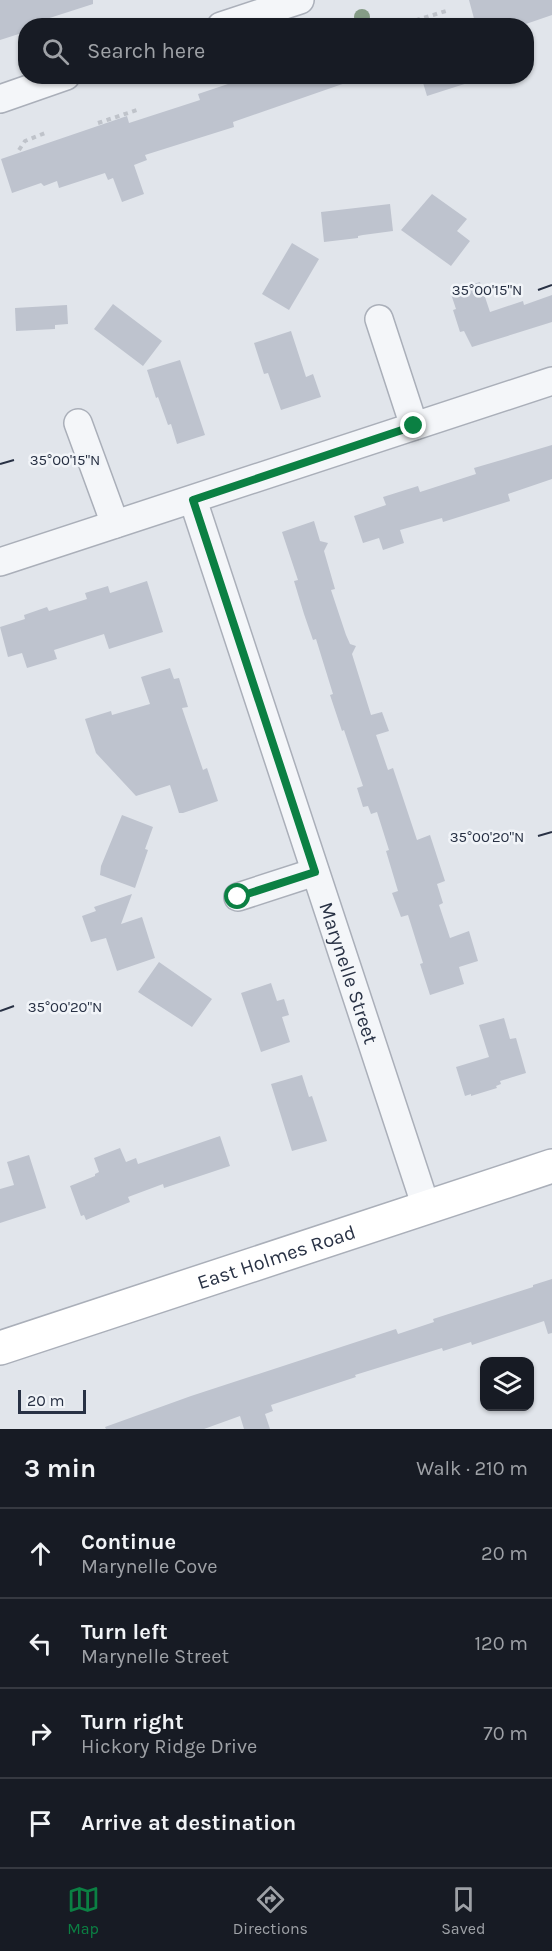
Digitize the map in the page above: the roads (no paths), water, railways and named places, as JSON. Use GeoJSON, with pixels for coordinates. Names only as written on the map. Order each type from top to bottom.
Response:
{"type":"FeatureCollection","features":[{"type":"Feature","properties":{"kind":"main road","name":"East Holmes Road"},"geometry":{"type":"LineString","coordinates":[[0,1348],[552,1166]]}},
{"type":"Feature","properties":{"kind":"street"},"geometry":{"type":"LineString","coordinates":[[245,18],[300,0]]}},
{"type":"Feature","properties":{"kind":"street"},"geometry":{"type":"LineString","coordinates":[[0,99],[43,84]]}},
{"type":"Feature","properties":{"kind":"street"},"geometry":{"type":"LineString","coordinates":[[379,319],[414,426]]}},
{"type":"Feature","properties":{"kind":"street"},"geometry":{"type":"LineString","coordinates":[[0,562],[552,381]]}},
{"type":"Feature","properties":{"kind":"street"},"geometry":{"type":"LineString","coordinates":[[78,423],[115,524]]}},
{"type":"Feature","properties":{"kind":"street","name":"Marynelle Street"},"geometry":{"type":"LineString","coordinates":[[193,500],[426,1207]]}},
{"type":"Feature","properties":{"kind":"street"},"geometry":{"type":"LineString","coordinates":[[238,897],[315,872]]}}]}
